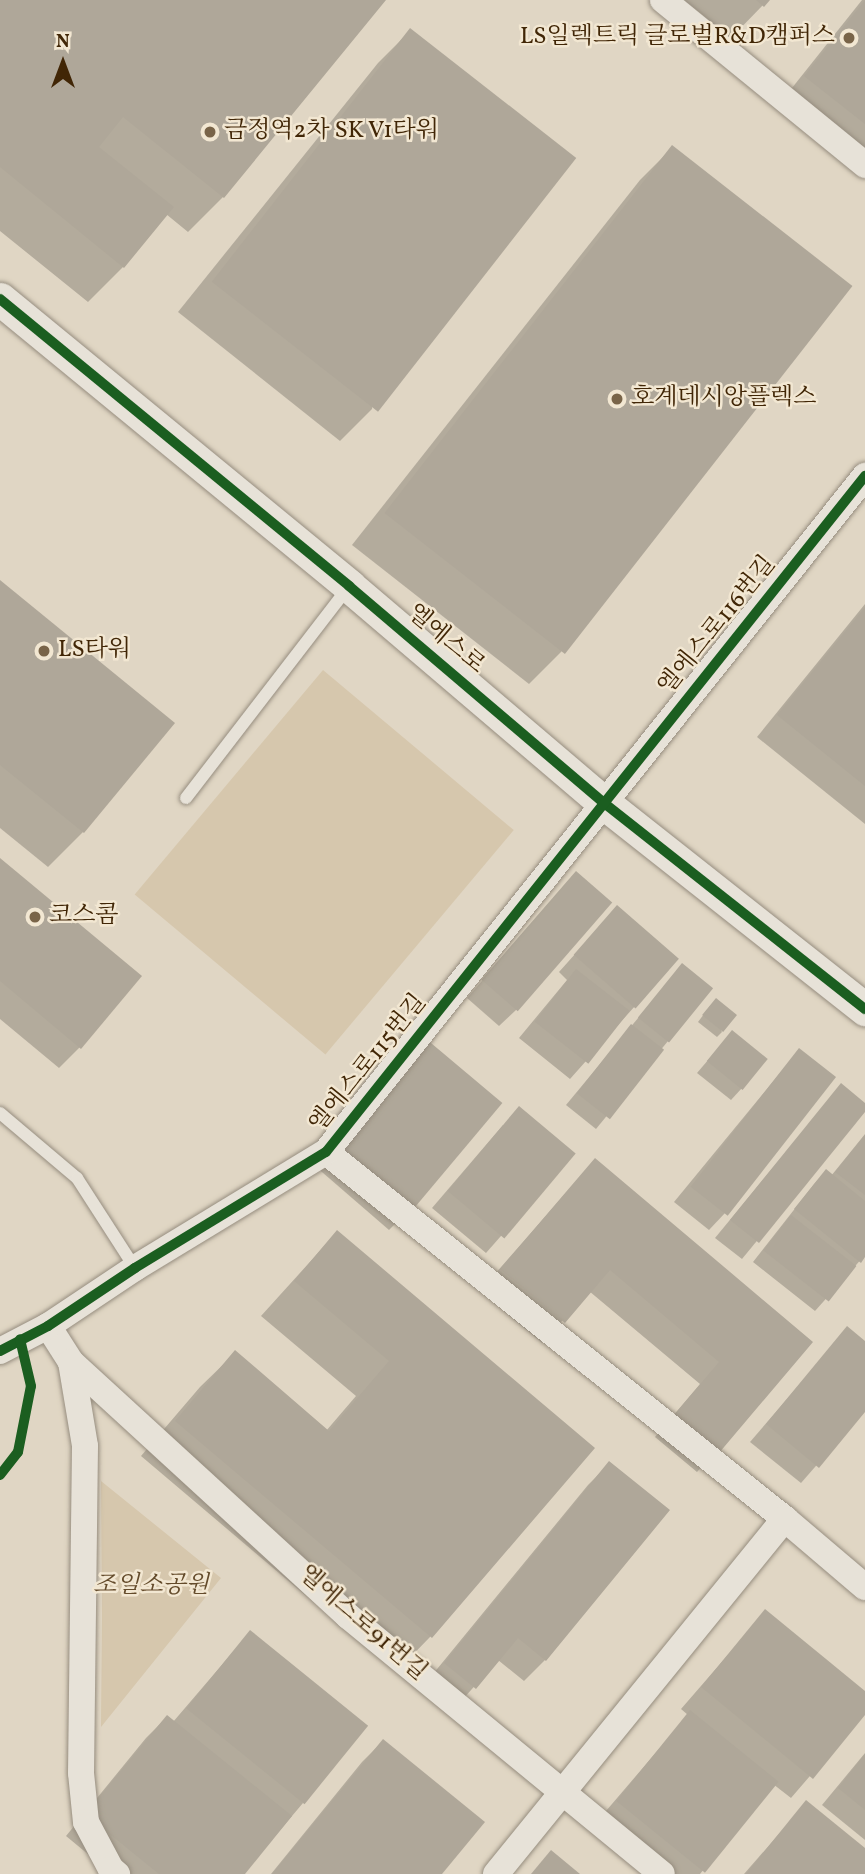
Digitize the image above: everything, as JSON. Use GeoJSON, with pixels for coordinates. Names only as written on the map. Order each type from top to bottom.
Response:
{"type":"FeatureCollection","features":[{"type":"Feature","properties":{"kind":"street"},"geometry":{"type":"LineString","coordinates":[[663,0],[865,165]]}},
{"type":"Feature","properties":{"kind":"street","name":"엘에스로"},"geometry":{"type":"LineString","coordinates":[[0,299],[349,586],[604,803],[865,1009]]}},
{"type":"Feature","properties":{"kind":"street","name":"엘에스로116번길"},"geometry":{"type":"LineString","coordinates":[[604,803],[865,476]]}},
{"type":"Feature","properties":{"kind":"street","name":"엘에스로115번길"},"geometry":{"type":"LineString","coordinates":[[0,1351],[48,1326],[135,1268],[326,1152],[604,803]]}},
{"type":"Feature","properties":{"kind":"street"},"geometry":{"type":"LineString","coordinates":[[326,1152],[785,1519],[865,1587]]}},
{"type":"Feature","properties":{"kind":"street","name":"엘에스로91번길"},"geometry":{"type":"LineString","coordinates":[[48,1326],[71,1362],[348,1616],[662,1874]]}},
{"type":"Feature","properties":{"kind":"street","name":"엘에스로91번길"},"geometry":{"type":"LineString","coordinates":[[71,1362],[85,1446],[81,1773],[86,1822],[111,1869],[117,1874]]}},
{"type":"Feature","properties":{"kind":"street"},"geometry":{"type":"LineString","coordinates":[[496,1874],[785,1519]]}},
{"type":"Feature","properties":{"kind":"lane"},"geometry":{"type":"LineString","coordinates":[[187,798],[349,586]]}},
{"type":"Feature","properties":{"kind":"lane"},"geometry":{"type":"LineString","coordinates":[[0,1113],[77,1178],[135,1268]]}},
{"type":"Feature","properties":{"kind":"green space"},"geometry":{"type":"Polygon","coordinates":[[[323,670],[514,830],[325,1055],[135,894],[323,670]]]}},
{"type":"Feature","properties":{"kind":"green space","name":"조일소공원"},"geometry":{"type":"Polygon","coordinates":[[[101,1481],[221,1578],[101,1727],[102,1617],[101,1481]]]}},
{"type":"Feature","properties":{"kind":"building","name":"금정역2차 SK V1타워"},"geometry":{"type":"Polygon","coordinates":[[[0,0],[386,0],[224,198],[123,117],[99,147],[174,207],[124,268],[0,167],[0,0]]]}},
{"type":"Feature","properties":{"kind":"building"},"geometry":{"type":"Polygon","coordinates":[[[756,0],[770,0],[764,7],[756,0]]]}},
{"type":"Feature","properties":{"kind":"building","name":"LS일렉트릭 글로벌R&D캠퍼스"},"geometry":{"type":"Polygon","coordinates":[[[865,0],[865,124],[804,76],[865,0]]]}},
{"type":"Feature","properties":{"kind":"building"},"geometry":{"type":"Polygon","coordinates":[[[410,28],[576,158],[378,412],[212,282],[410,28]]]}},
{"type":"Feature","properties":{"kind":"building","name":"호계데시앙플렉스"},"geometry":{"type":"Polygon","coordinates":[[[672,145],[852,286],[565,654],[384,513],[672,145]]]}},
{"type":"Feature","properties":{"kind":"building","name":"LS타워"},"geometry":{"type":"Polygon","coordinates":[[[0,580],[175,723],[84,833],[0,765],[0,580]]]}},
{"type":"Feature","properties":{"kind":"building"},"geometry":{"type":"Polygon","coordinates":[[[865,607],[865,786],[777,715],[865,607]]]}},
{"type":"Feature","properties":{"kind":"building","name":"코스콤"},"geometry":{"type":"Polygon","coordinates":[[[0,858],[142,976],[81,1049],[0,981],[0,858]]]}},
{"type":"Feature","properties":{"kind":"building"},"geometry":{"type":"Polygon","coordinates":[[[576,871],[612,902],[518,1011],[482,980],[576,871]]]}},
{"type":"Feature","properties":{"kind":"building"},"geometry":{"type":"Polygon","coordinates":[[[617,905],[679,959],[636,1009],[574,955],[617,905]]]}},
{"type":"Feature","properties":{"kind":"building"},"geometry":{"type":"Polygon","coordinates":[[[682,963],[713,988],[669,1043],[638,1017],[682,963]]]}},
{"type":"Feature","properties":{"kind":"building"},"geometry":{"type":"Polygon","coordinates":[[[576,969],[630,1011],[588,1064],[535,1022],[576,969]]]}},
{"type":"Feature","properties":{"kind":"building"},"geometry":{"type":"Polygon","coordinates":[[[716,998],[737,1015],[723,1032],[702,1015],[716,998]]]}},
{"type":"Feature","properties":{"kind":"building"},"geometry":{"type":"Polygon","coordinates":[[[631,1024],[664,1050],[610,1119],[577,1093],[631,1024]]]}},
{"type":"Feature","properties":{"kind":"building"},"geometry":{"type":"Polygon","coordinates":[[[732,1030],[768,1059],[743,1090],[707,1061],[732,1030]]]}},
{"type":"Feature","properties":{"kind":"building"},"geometry":{"type":"Polygon","coordinates":[[[425,1038],[502,1103],[412,1210],[335,1145],[425,1038]]]}},
{"type":"Feature","properties":{"kind":"building"},"geometry":{"type":"Polygon","coordinates":[[[799,1048],[836,1077],[728,1216],[691,1187],[799,1048]]]}},
{"type":"Feature","properties":{"kind":"building"},"geometry":{"type":"Polygon","coordinates":[[[841,1083],[865,1103],[865,1112],[759,1243],[730,1220],[841,1083]]]}},
{"type":"Feature","properties":{"kind":"building"},"geometry":{"type":"Polygon","coordinates":[[[519,1106],[576,1154],[504,1239],[448,1191],[519,1106]]]}},
{"type":"Feature","properties":{"kind":"building"},"geometry":{"type":"Polygon","coordinates":[[[865,1135],[865,1195],[835,1172],[865,1135]]]}},
{"type":"Feature","properties":{"kind":"building"},"geometry":{"type":"Polygon","coordinates":[[[595,1158],[813,1342],[719,1453],[674,1415],[719,1362],[610,1270],[565,1323],[500,1269],[595,1158]]]}},
{"type":"Feature","properties":{"kind":"building"},"geometry":{"type":"Polygon","coordinates":[[[826,1169],[865,1201],[865,1257],[861,1263],[794,1209],[826,1169]]]}},
{"type":"Feature","properties":{"kind":"building"},"geometry":{"type":"Polygon","coordinates":[[[791,1215],[856,1266],[829,1302],[763,1250],[791,1215]]]}},
{"type":"Feature","properties":{"kind":"building"},"geometry":{"type":"Polygon","coordinates":[[[337,1230],[595,1448],[432,1638],[175,1421],[235,1350],[329,1431],[389,1361],[294,1281],[337,1230]]]}},
{"type":"Feature","properties":{"kind":"building"},"geometry":{"type":"Polygon","coordinates":[[[847,1326],[865,1341],[865,1412],[819,1468],[766,1424],[847,1326]]]}},
{"type":"Feature","properties":{"kind":"building"},"geometry":{"type":"Polygon","coordinates":[[[609,1461],[670,1510],[546,1661],[518,1638],[476,1689],[444,1663],[609,1461]]]}},
{"type":"Feature","properties":{"kind":"building"},"geometry":{"type":"Polygon","coordinates":[[[765,1609],[865,1691],[865,1715],[813,1779],[701,1687],[765,1609]]]}},
{"type":"Feature","properties":{"kind":"building"},"geometry":{"type":"Polygon","coordinates":[[[250,1630],[368,1726],[305,1804],[186,1708],[250,1630]]]}},
{"type":"Feature","properties":{"kind":"building"},"geometry":{"type":"Polygon","coordinates":[[[690,1710],[779,1782],[705,1873],[616,1801],[690,1710]]]}},
{"type":"Feature","properties":{"kind":"building"},"geometry":{"type":"Polygon","coordinates":[[[167,1715],[292,1816],[245,1874],[159,1874],[85,1814],[167,1715]]]}},
{"type":"Feature","properties":{"kind":"building"},"geometry":{"type":"Polygon","coordinates":[[[383,1739],[485,1822],[442,1874],[272,1874],[383,1739]]]}},
{"type":"Feature","properties":{"kind":"building"},"geometry":{"type":"Polygon","coordinates":[[[865,1754],[865,1810],[838,1788],[865,1754]]]}},
{"type":"Feature","properties":{"kind":"building"},"geometry":{"type":"Polygon","coordinates":[[[806,1800],[865,1848],[865,1874],[746,1874],[806,1800]]]}},
{"type":"Feature","properties":{"kind":"building"},"geometry":{"type":"Polygon","coordinates":[[[551,1850],[580,1874],[531,1874],[551,1850]]]}},
{"type":"Feature","properties":{"kind":"cycle path"},"geometry":{"type":"LineString","coordinates":[[0,299],[349,586],[604,803],[865,1009]]}},
{"type":"Feature","properties":{"kind":"cycle path"},"geometry":{"type":"LineString","coordinates":[[0,1351],[48,1326],[135,1268],[326,1152],[865,476]]}},
{"type":"Feature","properties":{"kind":"cycle path"},"geometry":{"type":"LineString","coordinates":[[0,1475],[18,1452],[31,1386],[20,1339]]}},
{"type":"Feature","properties":{"kind":"place","name":"LS일렉트릭 글로벌R&D캠퍼스"},"geometry":{"type":"Point","coordinates":[849,38]}},
{"type":"Feature","properties":{"kind":"place","name":"금정역2차 SK V1타워"},"geometry":{"type":"Point","coordinates":[210,132]}},
{"type":"Feature","properties":{"kind":"place","name":"호계데시앙플렉스"},"geometry":{"type":"Point","coordinates":[617,399]}},
{"type":"Feature","properties":{"kind":"place","name":"LS타워"},"geometry":{"type":"Point","coordinates":[44,651]}},
{"type":"Feature","properties":{"kind":"place","name":"코스콤"},"geometry":{"type":"Point","coordinates":[35,917]}}]}
